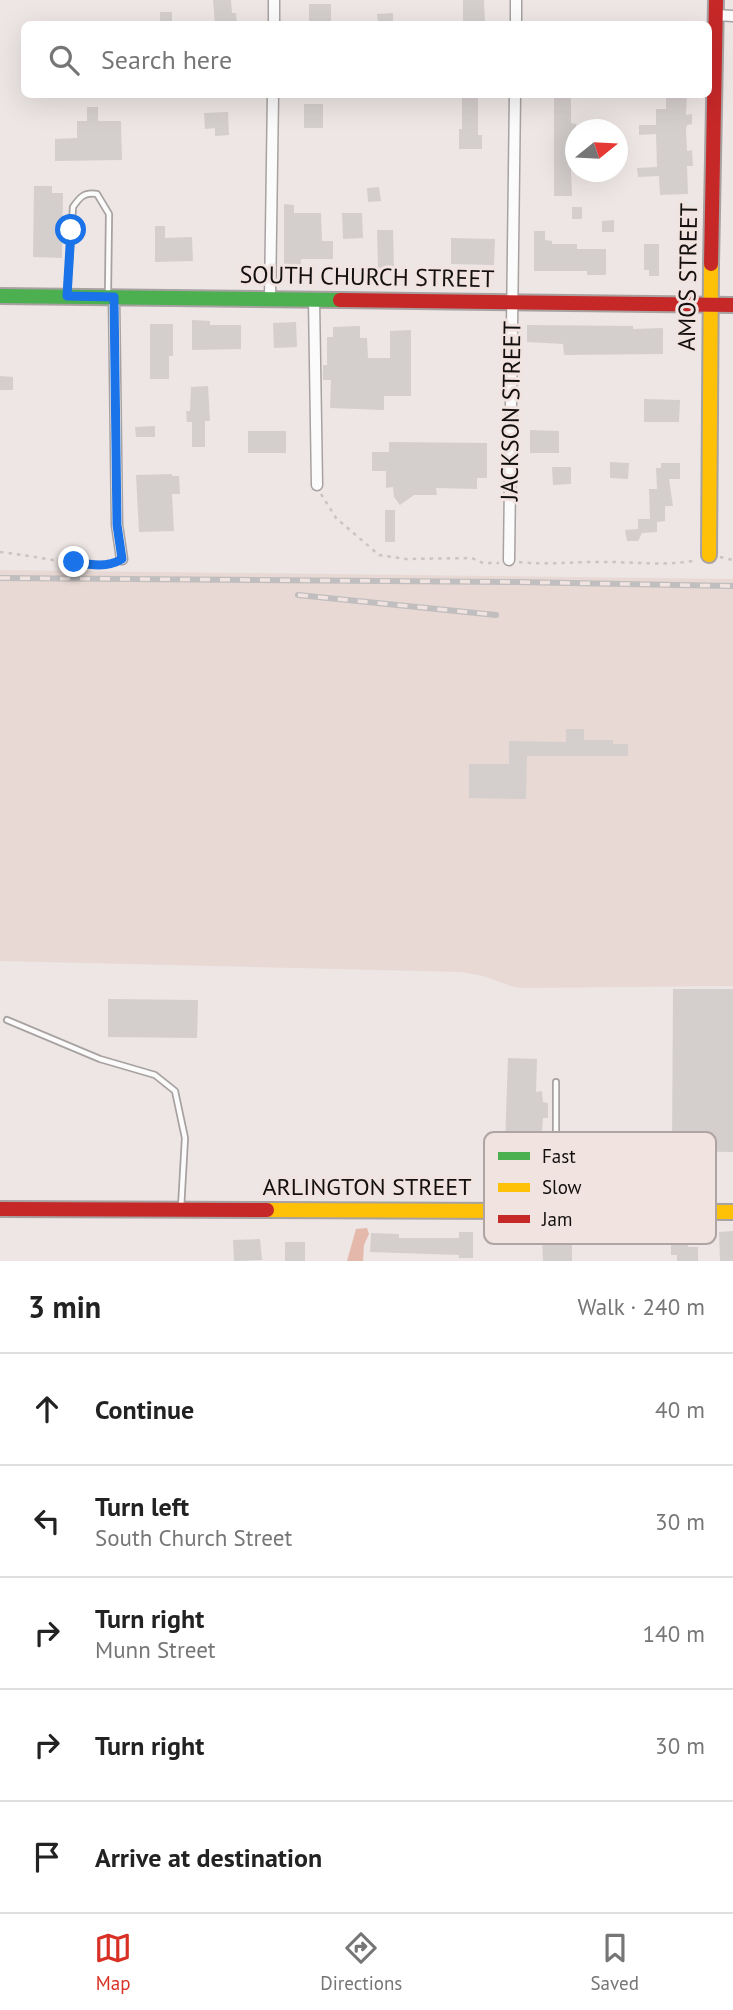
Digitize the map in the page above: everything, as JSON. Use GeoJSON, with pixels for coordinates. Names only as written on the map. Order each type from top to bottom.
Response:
{"type":"FeatureCollection","features":[{"type":"Feature","properties":{"kind":"street"},"geometry":{"type":"LineString","coordinates":[[274,0],[274,21]]}},
{"type":"Feature","properties":{"kind":"street"},"geometry":{"type":"LineString","coordinates":[[516,0],[516,21]]}},
{"type":"Feature","properties":{"kind":"street","name":"AMOS STREET"},"geometry":{"type":"LineString","coordinates":[[709,555],[710,304],[716,0]]}},
{"type":"Feature","properties":{"kind":"street"},"geometry":{"type":"LineString","coordinates":[[716,15],[733,16]]}},
{"type":"Feature","properties":{"kind":"street"},"geometry":{"type":"LineString","coordinates":[[270,299],[273,98]]}},
{"type":"Feature","properties":{"kind":"street","name":"JACKSON STREET"},"geometry":{"type":"LineString","coordinates":[[509,560],[516,98]]}},
{"type":"Feature","properties":{"kind":"street","name":"SOUTH CHURCH STREET"},"geometry":{"type":"LineString","coordinates":[[0,296],[733,304]]}},
{"type":"Feature","properties":{"kind":"street"},"geometry":{"type":"LineString","coordinates":[[111,297],[117,525],[122,559]]}},
{"type":"Feature","properties":{"kind":"street"},"geometry":{"type":"LineString","coordinates":[[314,300],[317,485]]}},
{"type":"Feature","properties":{"kind":"street","name":"ARLINGTON STREET"},"geometry":{"type":"LineString","coordinates":[[0,1209],[484,1211]]}},
{"type":"Feature","properties":{"kind":"lane"},"geometry":{"type":"LineString","coordinates":[[67,296],[74,206],[80,196],[90,193],[97,194],[109,214],[111,297]]}},
{"type":"Feature","properties":{"kind":"lane"},"geometry":{"type":"LineString","coordinates":[[7,1020],[100,1059],[155,1075],[175,1091],[185,1138],[181,1209]]}},
{"type":"Feature","properties":{"kind":"lane"},"geometry":{"type":"LineString","coordinates":[[556,1082],[556,1132]]}},
{"type":"Feature","properties":{"kind":"path"},"geometry":{"type":"LineString","coordinates":[[0,552],[52,562],[93,566],[114,564],[122,559]]}},
{"type":"Feature","properties":{"kind":"shaded area"},"geometry":{"type":"Polygon","coordinates":[[[0,570],[733,579],[733,986],[524,988],[461,972],[0,961],[0,570]]]}},
{"type":"Feature","properties":{"kind":"shaded area"},"geometry":{"type":"Polygon","coordinates":[[[367,1228],[369,1234],[364,1245],[363,1261],[347,1261],[356,1229],[367,1228]]]}},
{"type":"Feature","properties":{"kind":"building"},"geometry":{"type":"Polygon","coordinates":[[[213,0],[231,0],[232,13],[236,13],[237,21],[215,21],[213,0]]]}},
{"type":"Feature","properties":{"kind":"building"},"geometry":{"type":"Polygon","coordinates":[[[463,0],[484,0],[485,21],[463,21],[463,0]]]}},
{"type":"Feature","properties":{"kind":"building"},"geometry":{"type":"Polygon","coordinates":[[[309,4],[331,4],[331,21],[309,21],[309,4]]]}},
{"type":"Feature","properties":{"kind":"building"},"geometry":{"type":"Polygon","coordinates":[[[160,12],[172,12],[172,21],[160,21],[160,12]]]}},
{"type":"Feature","properties":{"kind":"building"},"geometry":{"type":"Polygon","coordinates":[[[393,13],[393,21],[378,21],[377,14],[393,13]]]}},
{"type":"Feature","properties":{"kind":"building"},"geometry":{"type":"Polygon","coordinates":[[[462,98],[478,98],[478,135],[482,135],[482,149],[459,149],[462,98]]]}},
{"type":"Feature","properties":{"kind":"building"},"geometry":{"type":"Polygon","coordinates":[[[554,98],[571,98],[571,119],[565,119],[565,182],[571,182],[572,196],[554,196],[554,98]]]}},
{"type":"Feature","properties":{"kind":"building"},"geometry":{"type":"Polygon","coordinates":[[[666,98],[687,98],[686,115],[692,114],[692,124],[687,125],[686,129],[687,151],[692,150],[693,166],[687,166],[688,194],[660,195],[659,176],[638,177],[637,168],[657,167],[656,134],[639,135],[639,125],[656,125],[656,109],[666,109],[666,98]]]}},
{"type":"Feature","properties":{"kind":"building"},"geometry":{"type":"Polygon","coordinates":[[[304,104],[323,104],[323,128],[304,128],[304,104]]]}},
{"type":"Feature","properties":{"kind":"building"},"geometry":{"type":"Polygon","coordinates":[[[87,107],[98,107],[98,121],[121,121],[122,160],[55,161],[55,139],[77,138],[77,121],[87,121],[87,107]]]}},
{"type":"Feature","properties":{"kind":"building"},"geometry":{"type":"Polygon","coordinates":[[[228,112],[229,135],[215,136],[215,128],[205,129],[204,113],[228,112]]]}},
{"type":"Feature","properties":{"kind":"building"},"geometry":{"type":"Polygon","coordinates":[[[34,186],[52,186],[52,193],[63,193],[62,258],[33,257],[34,186]]]}},
{"type":"Feature","properties":{"kind":"building"},"geometry":{"type":"Polygon","coordinates":[[[379,187],[381,201],[368,202],[367,188],[379,187]]]}},
{"type":"Feature","properties":{"kind":"building"},"geometry":{"type":"Polygon","coordinates":[[[284,204],[294,205],[294,213],[321,213],[322,241],[333,241],[333,259],[301,259],[301,267],[284,267],[284,204]]]}},
{"type":"Feature","properties":{"kind":"building"},"geometry":{"type":"Polygon","coordinates":[[[572,207],[582,207],[582,219],[572,219],[572,207]]]}},
{"type":"Feature","properties":{"kind":"building"},"geometry":{"type":"Polygon","coordinates":[[[342,213],[362,213],[363,238],[343,239],[342,213]]]}},
{"type":"Feature","properties":{"kind":"building"},"geometry":{"type":"Polygon","coordinates":[[[614,220],[614,232],[602,232],[602,221],[614,220]]]}},
{"type":"Feature","properties":{"kind":"building"},"geometry":{"type":"Polygon","coordinates":[[[155,226],[165,226],[165,238],[192,237],[193,261],[155,262],[155,226]]]}},
{"type":"Feature","properties":{"kind":"building"},"geometry":{"type":"Polygon","coordinates":[[[377,230],[393,230],[394,268],[378,268],[377,230]]]}},
{"type":"Feature","properties":{"kind":"building"},"geometry":{"type":"Polygon","coordinates":[[[534,231],[545,231],[545,240],[552,241],[552,244],[577,244],[577,249],[606,249],[606,275],[587,275],[587,271],[534,271],[534,231]]]}},
{"type":"Feature","properties":{"kind":"building"},"geometry":{"type":"Polygon","coordinates":[[[451,238],[495,239],[494,265],[451,264],[451,238]]]}},
{"type":"Feature","properties":{"kind":"building"},"geometry":{"type":"Polygon","coordinates":[[[644,244],[659,244],[659,276],[649,276],[649,270],[644,270],[644,244]]]}},
{"type":"Feature","properties":{"kind":"building"},"geometry":{"type":"Polygon","coordinates":[[[192,320],[210,321],[210,325],[241,325],[241,349],[192,350],[192,320]]]}},
{"type":"Feature","properties":{"kind":"building"},"geometry":{"type":"Polygon","coordinates":[[[296,322],[297,347],[274,348],[273,323],[296,322]]]}},
{"type":"Feature","properties":{"kind":"building"},"geometry":{"type":"Polygon","coordinates":[[[150,324],[173,324],[173,356],[169,356],[169,379],[150,379],[150,324]]]}},
{"type":"Feature","properties":{"kind":"building"},"geometry":{"type":"Polygon","coordinates":[[[527,325],[663,328],[663,354],[564,355],[563,344],[527,342],[527,325]]]}},
{"type":"Feature","properties":{"kind":"building"},"geometry":{"type":"Polygon","coordinates":[[[360,326],[360,338],[367,338],[368,358],[390,358],[390,331],[411,330],[411,396],[384,396],[384,410],[330,408],[331,380],[323,380],[323,365],[327,365],[327,337],[333,337],[333,327],[360,326]]]}},
{"type":"Feature","properties":{"kind":"building"},"geometry":{"type":"Polygon","coordinates":[[[0,376],[13,377],[13,390],[0,390],[0,376]]]}},
{"type":"Feature","properties":{"kind":"building"},"geometry":{"type":"Polygon","coordinates":[[[208,386],[210,421],[205,421],[205,447],[192,447],[192,422],[187,422],[186,411],[190,411],[191,387],[208,386]]]}},
{"type":"Feature","properties":{"kind":"building"},"geometry":{"type":"Polygon","coordinates":[[[644,399],[680,400],[679,422],[644,422],[644,399]]]}},
{"type":"Feature","properties":{"kind":"building"},"geometry":{"type":"Polygon","coordinates":[[[155,426],[155,437],[136,437],[135,427],[155,426]]]}},
{"type":"Feature","properties":{"kind":"building"},"geometry":{"type":"Polygon","coordinates":[[[530,430],[559,431],[559,453],[530,453],[530,430]]]}},
{"type":"Feature","properties":{"kind":"building"},"geometry":{"type":"Polygon","coordinates":[[[248,431],[286,431],[286,453],[248,453],[248,431]]]}},
{"type":"Feature","properties":{"kind":"building"},"geometry":{"type":"Polygon","coordinates":[[[389,442],[487,443],[487,478],[477,478],[477,489],[436,488],[437,495],[414,495],[400,505],[394,497],[393,487],[386,488],[386,471],[372,471],[372,452],[389,452],[389,442]]]}},
{"type":"Feature","properties":{"kind":"building"},"geometry":{"type":"Polygon","coordinates":[[[610,462],[629,463],[628,479],[610,478],[610,462]]]}},
{"type":"Feature","properties":{"kind":"building"},"geometry":{"type":"Polygon","coordinates":[[[661,463],[680,463],[680,479],[669,479],[673,506],[665,506],[665,521],[657,522],[657,532],[642,533],[638,541],[627,541],[625,530],[638,529],[638,519],[650,519],[649,489],[657,489],[656,468],[661,468],[661,463]]]}},
{"type":"Feature","properties":{"kind":"building"},"geometry":{"type":"Polygon","coordinates":[[[552,467],[571,467],[571,484],[553,485],[552,467]]]}},
{"type":"Feature","properties":{"kind":"building"},"geometry":{"type":"Polygon","coordinates":[[[136,475],[179,476],[180,494],[172,494],[174,531],[139,532],[136,475]]]}},
{"type":"Feature","properties":{"kind":"building"},"geometry":{"type":"Polygon","coordinates":[[[385,510],[395,510],[395,542],[385,542],[385,510]]]}},
{"type":"Feature","properties":{"kind":"building"},"geometry":{"type":"Polygon","coordinates":[[[566,729],[584,729],[584,740],[613,740],[613,744],[628,744],[628,756],[527,756],[526,799],[469,798],[469,764],[509,764],[509,741],[566,742],[566,729]]]}},
{"type":"Feature","properties":{"kind":"building"},"geometry":{"type":"Polygon","coordinates":[[[673,989],[733,989],[733,1152],[716,1152],[716,1132],[672,1132],[673,989]]]}},
{"type":"Feature","properties":{"kind":"building"},"geometry":{"type":"Polygon","coordinates":[[[108,999],[198,1000],[197,1038],[108,1037],[108,999]]]}},
{"type":"Feature","properties":{"kind":"building"},"geometry":{"type":"Polygon","coordinates":[[[508,1058],[537,1059],[536,1092],[542,1091],[543,1102],[548,1103],[548,1118],[543,1118],[542,1132],[505,1132],[508,1058]]]}},
{"type":"Feature","properties":{"kind":"building"},"geometry":{"type":"Polygon","coordinates":[[[733,1231],[733,1261],[720,1261],[719,1232],[733,1231]]]}},
{"type":"Feature","properties":{"kind":"building"},"geometry":{"type":"Polygon","coordinates":[[[459,1232],[473,1232],[473,1258],[459,1258],[459,1255],[370,1252],[371,1233],[399,1234],[399,1238],[459,1238],[459,1232]]]}},
{"type":"Feature","properties":{"kind":"building"},"geometry":{"type":"Polygon","coordinates":[[[260,1239],[262,1260],[234,1261],[233,1240],[260,1239]]]}},
{"type":"Feature","properties":{"kind":"building"},"geometry":{"type":"Polygon","coordinates":[[[285,1242],[305,1242],[305,1261],[285,1261],[285,1242]]]}},
{"type":"Feature","properties":{"kind":"building"},"geometry":{"type":"Polygon","coordinates":[[[542,1244],[572,1244],[572,1261],[543,1261],[542,1244]]]}},
{"type":"Feature","properties":{"kind":"building"},"geometry":{"type":"Polygon","coordinates":[[[671,1244],[698,1247],[698,1261],[677,1261],[677,1255],[671,1255],[671,1244]]]}},
{"type":"Feature","properties":{"kind":"railway"},"geometry":{"type":"LineString","coordinates":[[0,578],[733,586]]}},
{"type":"Feature","properties":{"kind":"railway"},"geometry":{"type":"LineString","coordinates":[[298,595],[496,615]]}},
{"type":"Feature","properties":{"kind":"traffic: fast"},"geometry":{"type":"LineString","coordinates":[[0,296],[340,300]]}},
{"type":"Feature","properties":{"kind":"traffic: slow"},"geometry":{"type":"LineString","coordinates":[[709,555],[711,264]]}},
{"type":"Feature","properties":{"kind":"traffic: slow"},"geometry":{"type":"LineString","coordinates":[[267,1210],[484,1211]]}},
{"type":"Feature","properties":{"kind":"traffic: slow"},"geometry":{"type":"LineString","coordinates":[[716,1212],[733,1212]]}},
{"type":"Feature","properties":{"kind":"traffic: jam"},"geometry":{"type":"LineString","coordinates":[[711,264],[716,0]]}},
{"type":"Feature","properties":{"kind":"traffic: jam"},"geometry":{"type":"LineString","coordinates":[[340,300],[733,305]]}},
{"type":"Feature","properties":{"kind":"traffic: jam"},"geometry":{"type":"LineString","coordinates":[[0,1209],[267,1210]]}},
{"type":"Feature","properties":{"kind":"route"},"geometry":{"type":"LineString","coordinates":[[71,230],[67,296],[114,297],[117,525],[122,559],[114,564],[93,566],[74,562]]}}]}
